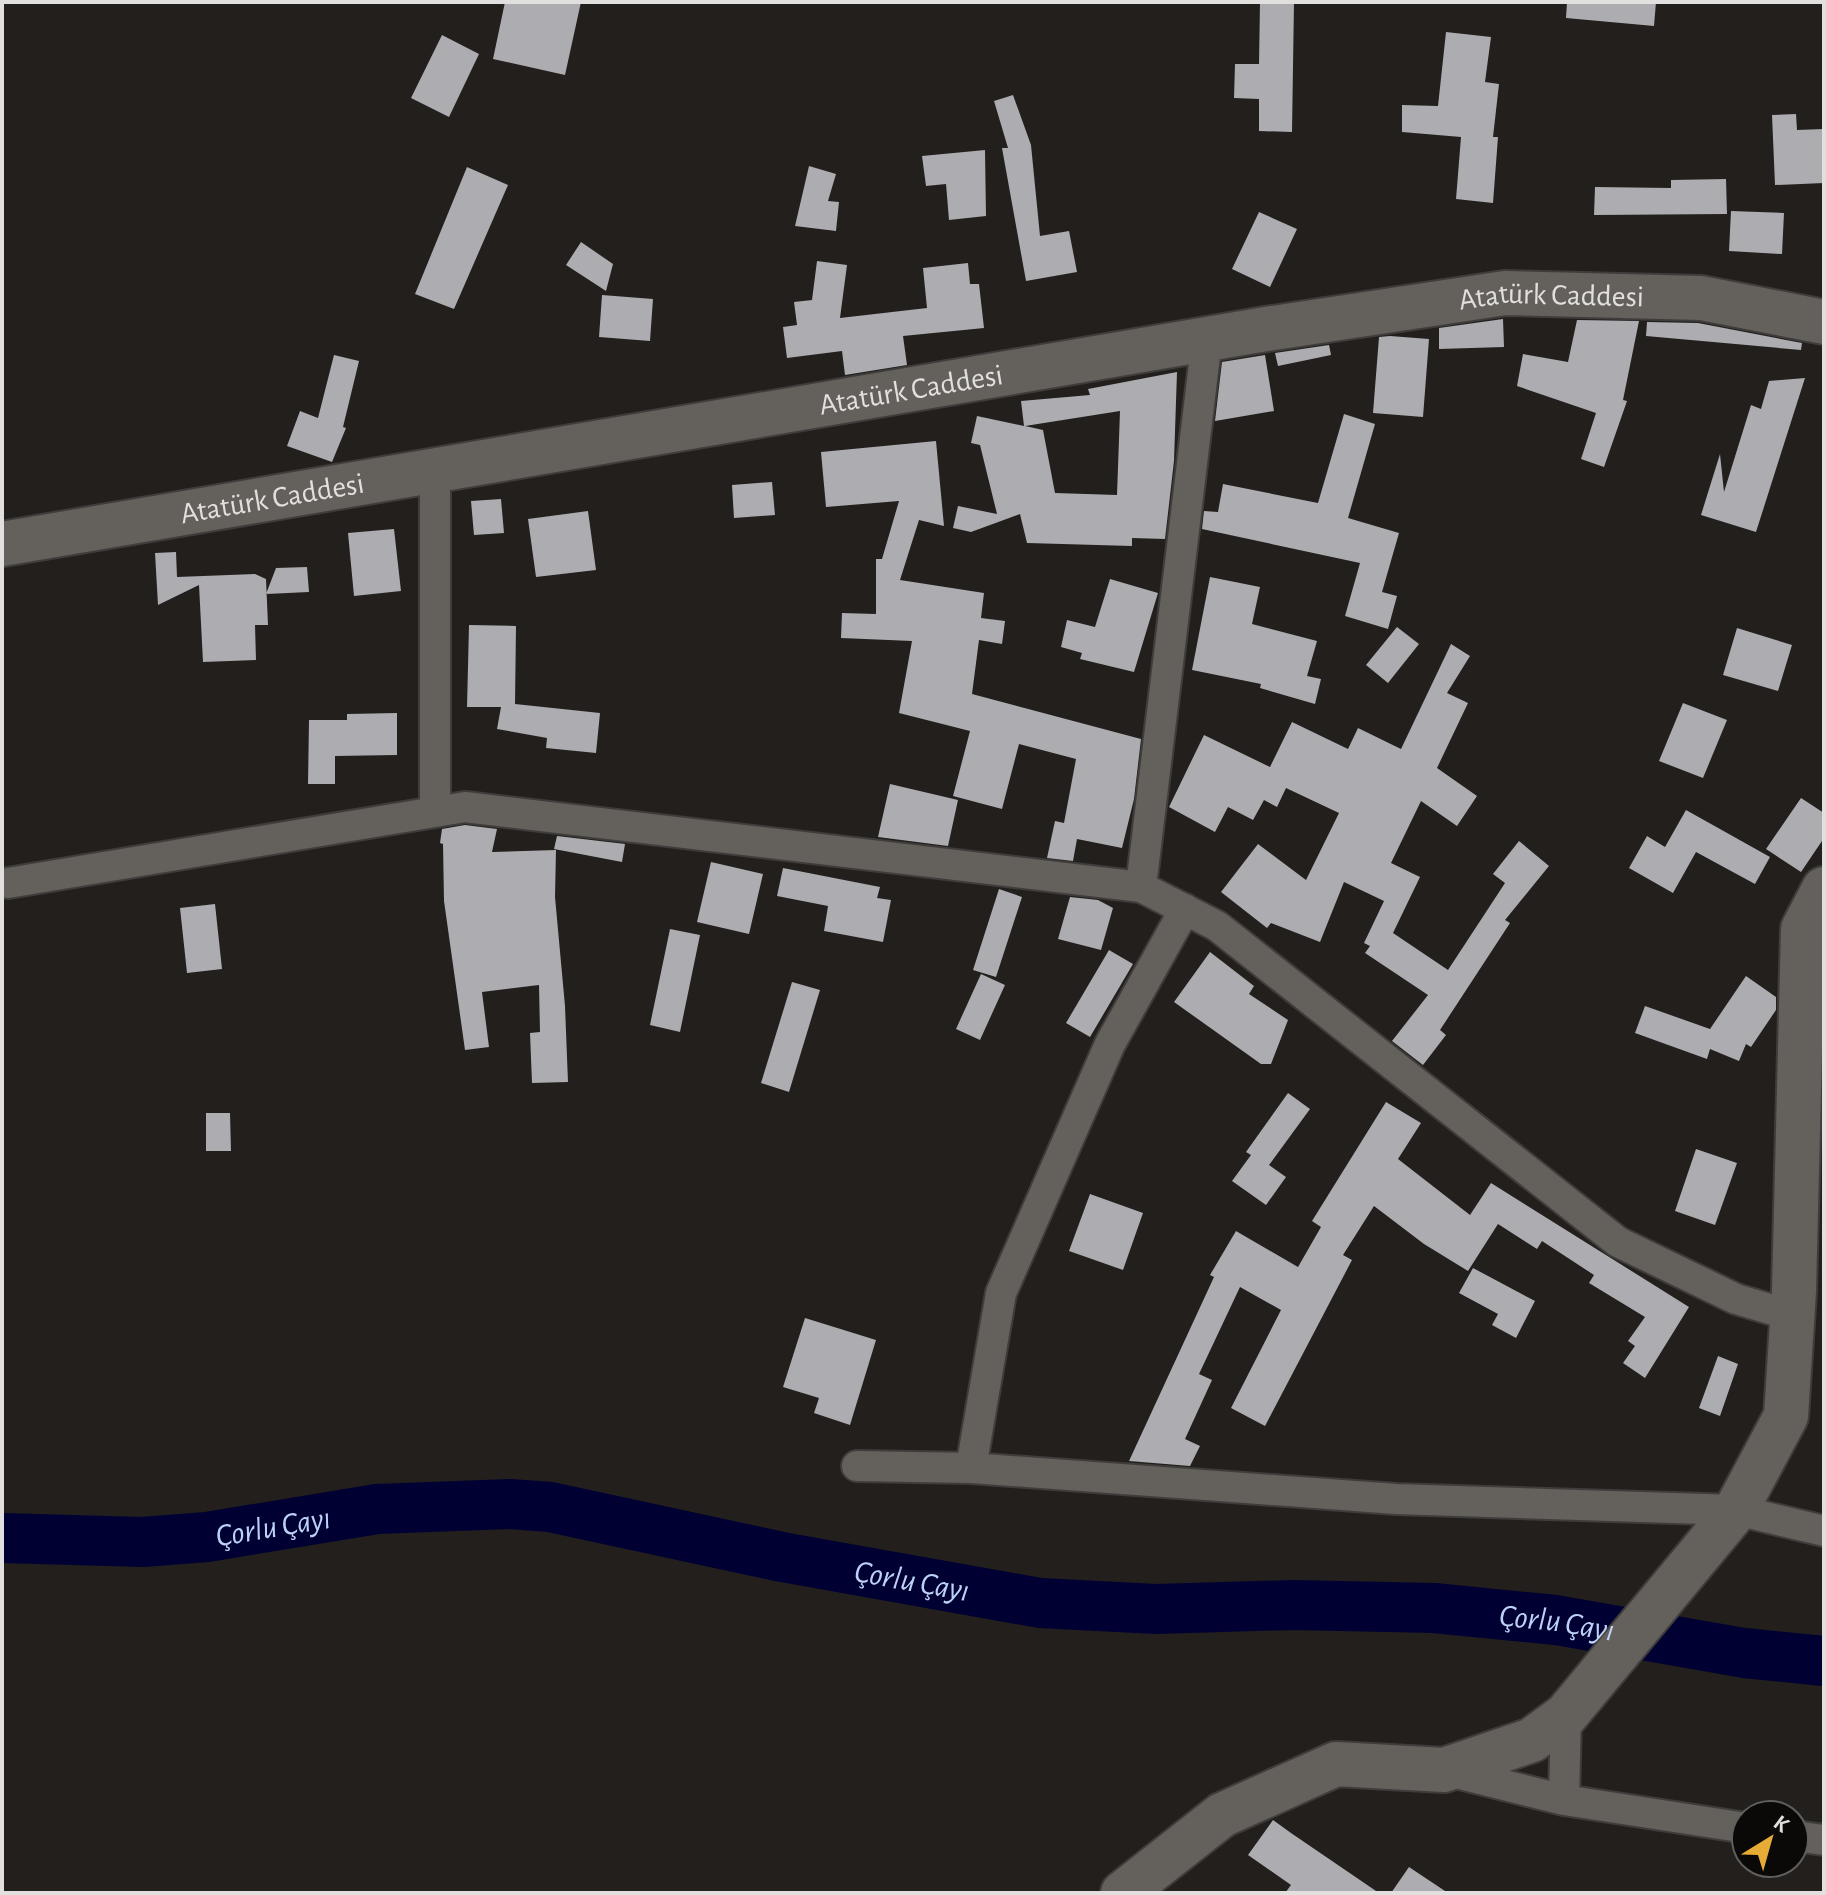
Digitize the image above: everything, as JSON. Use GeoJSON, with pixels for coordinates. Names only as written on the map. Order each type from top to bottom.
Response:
{"type":"FeatureCollection","features":[{"type":"Feature","properties":{"kind":"street","name":"Atatürk Caddesi"},"geometry":{"type":"LineString","coordinates":[[2,544],[1207,339],[1505,293],[1701,298],[1824,322]]}},
{"type":"Feature","properties":{"kind":"street"},"geometry":{"type":"LineString","coordinates":[[971,1468],[1001,1293],[1110,1044],[1165,945],[1163,898],[1207,339]]}},
{"type":"Feature","properties":{"kind":"street"},"geometry":{"type":"LineString","coordinates":[[435,472],[435,812]]}},
{"type":"Feature","properties":{"kind":"street"},"geometry":{"type":"LineString","coordinates":[[8,883],[465,807],[1163,898],[1217,926],[1618,1242],[1736,1299],[1793,1316]]}},
{"type":"Feature","properties":{"kind":"street"},"geometry":{"type":"LineString","coordinates":[[1444,1770],[1532,1740],[1566,1715],[1736,1510],[1786,1416],[1793,1316],[1810,1230],[1803,929],[1824,889]]}},
{"type":"Feature","properties":{"kind":"street"},"geometry":{"type":"LineString","coordinates":[[857,1466],[971,1468],[1396,1499],[1736,1510],[1824,1531]]}},
{"type":"Feature","properties":{"kind":"street"},"geometry":{"type":"LineString","coordinates":[[1564,1800],[1566,1715]]}},
{"type":"Feature","properties":{"kind":"street"},"geometry":{"type":"LineString","coordinates":[[1123,1893],[1222,1815],[1336,1764],[1444,1770],[1564,1800],[1730,1826]]}},
{"type":"Feature","properties":{"kind":"building"},"geometry":{"type":"Polygon","coordinates":[[[505,2],[581,2],[565,75],[493,59],[505,2]]]}},
{"type":"Feature","properties":{"kind":"building"},"geometry":{"type":"Polygon","coordinates":[[[1260,2],[1294,2],[1292,132],[1259,131],[1259,99],[1234,98],[1235,64],[1259,64],[1260,2]]]}},
{"type":"Feature","properties":{"kind":"building"},"geometry":{"type":"Polygon","coordinates":[[[1567,2],[1656,2],[1654,26],[1566,18],[1567,2]]]}},
{"type":"Feature","properties":{"kind":"building"},"geometry":{"type":"Polygon","coordinates":[[[1446,32],[1491,37],[1485,82],[1499,84],[1493,137],[1498,137],[1493,203],[1456,199],[1461,137],[1402,132],[1402,105],[1438,106],[1446,32]]]}},
{"type":"Feature","properties":{"kind":"building"},"geometry":{"type":"Polygon","coordinates":[[[442,35],[479,54],[449,117],[411,98],[442,35]]]}},
{"type":"Feature","properties":{"kind":"building"},"geometry":{"type":"Polygon","coordinates":[[[1013,95],[1031,145],[1040,236],[1069,231],[1077,272],[1026,281],[1002,148],[1008,148],[994,101],[1013,95]]]}},
{"type":"Feature","properties":{"kind":"building"},"geometry":{"type":"Polygon","coordinates":[[[1796,114],[1797,130],[1824,129],[1824,183],[1775,185],[1772,115],[1796,114]]]}},
{"type":"Feature","properties":{"kind":"building"},"geometry":{"type":"Polygon","coordinates":[[[985,150],[986,216],[949,220],[946,184],[926,186],[922,156],[985,150]]]}},
{"type":"Feature","properties":{"kind":"building"},"geometry":{"type":"Polygon","coordinates":[[[809,166],[836,174],[828,201],[839,202],[836,231],[795,226],[809,166]]]}},
{"type":"Feature","properties":{"kind":"building"},"geometry":{"type":"Polygon","coordinates":[[[467,167],[508,185],[454,309],[415,294],[467,167]]]}},
{"type":"Feature","properties":{"kind":"building"},"geometry":{"type":"Polygon","coordinates":[[[1726,179],[1727,214],[1594,215],[1595,187],[1671,188],[1671,180],[1726,179]]]}},
{"type":"Feature","properties":{"kind":"building"},"geometry":{"type":"Polygon","coordinates":[[[1731,211],[1784,213],[1782,254],[1729,251],[1731,211]]]}},
{"type":"Feature","properties":{"kind":"building"},"geometry":{"type":"Polygon","coordinates":[[[1259,212],[1297,229],[1270,287],[1232,269],[1259,212]]]}},
{"type":"Feature","properties":{"kind":"building"},"geometry":{"type":"Polygon","coordinates":[[[581,242],[613,264],[606,291],[566,265],[581,242]]]}},
{"type":"Feature","properties":{"kind":"building"},"geometry":{"type":"Polygon","coordinates":[[[817,261],[847,265],[840,318],[927,308],[923,268],[968,263],[970,284],[979,284],[984,328],[903,336],[907,365],[845,375],[842,351],[787,358],[783,327],[797,325],[794,302],[812,300],[817,261]]]}},
{"type":"Feature","properties":{"kind":"building"},"geometry":{"type":"Polygon","coordinates":[[[602,295],[653,299],[650,341],[599,337],[602,295]]]}},
{"type":"Feature","properties":{"kind":"building"},"geometry":{"type":"Polygon","coordinates":[[[1503,319],[1504,347],[1439,349],[1439,328],[1503,319]]]}},
{"type":"Feature","properties":{"kind":"building"},"geometry":{"type":"Polygon","coordinates":[[[1577,320],[1639,321],[1623,400],[1627,401],[1604,467],[1581,459],[1596,413],[1517,386],[1523,354],[1568,362],[1577,320]]]}},
{"type":"Feature","properties":{"kind":"building"},"geometry":{"type":"Polygon","coordinates":[[[1647,322],[1698,323],[1802,343],[1801,350],[1646,336],[1647,322]]]}},
{"type":"Feature","properties":{"kind":"building"},"geometry":{"type":"Polygon","coordinates":[[[1379,337],[1429,339],[1423,417],[1373,413],[1379,337]]]}},
{"type":"Feature","properties":{"kind":"building"},"geometry":{"type":"Polygon","coordinates":[[[1329,345],[1331,355],[1278,366],[1275,353],[1329,345]]]}},
{"type":"Feature","properties":{"kind":"building"},"geometry":{"type":"Polygon","coordinates":[[[334,355],[359,361],[343,427],[346,428],[332,462],[287,446],[300,411],[318,418],[334,355]]]}},
{"type":"Feature","properties":{"kind":"building"},"geometry":{"type":"Polygon","coordinates":[[[1265,355],[1274,411],[1215,421],[1222,362],[1265,355]]]}},
{"type":"Feature","properties":{"kind":"building"},"geometry":{"type":"Polygon","coordinates":[[[1177,372],[1174,461],[1165,539],[1132,538],[1132,546],[1027,543],[1020,514],[971,532],[953,528],[958,506],[997,514],[980,445],[971,443],[977,416],[1024,426],[1021,401],[1090,395],[1088,389],[1177,372]],[[1120,411],[1025,426],[1043,430],[1055,493],[1117,495],[1120,411]]]}},
{"type":"Feature","properties":{"kind":"building"},"geometry":{"type":"Polygon","coordinates":[[[1805,378],[1756,532],[1701,515],[1720,454],[1724,492],[1751,405],[1761,409],[1769,381],[1805,378]]]}},
{"type":"Feature","properties":{"kind":"building"},"geometry":{"type":"Polygon","coordinates":[[[1344,414],[1375,424],[1348,518],[1399,533],[1382,592],[1397,596],[1388,629],[1345,616],[1360,563],[1202,529],[1204,511],[1218,512],[1223,484],[1318,503],[1344,414]]]}},
{"type":"Feature","properties":{"kind":"building"},"geometry":{"type":"Polygon","coordinates":[[[936,441],[944,526],[919,520],[900,580],[984,593],[981,618],[1005,621],[1002,644],[979,640],[972,694],[1141,739],[1134,799],[1122,848],[1077,839],[1073,861],[1047,858],[1055,821],[1064,823],[1076,759],[1019,744],[1002,809],[953,796],[970,731],[899,713],[912,641],[841,638],[842,613],[876,614],[876,559],[882,559],[899,501],[826,507],[821,452],[936,441]]]}},
{"type":"Feature","properties":{"kind":"building"},"geometry":{"type":"Polygon","coordinates":[[[772,482],[775,515],[734,518],[732,485],[772,482]]]}},
{"type":"Feature","properties":{"kind":"building"},"geometry":{"type":"Polygon","coordinates":[[[501,499],[504,533],[474,535],[471,501],[501,499]]]}},
{"type":"Feature","properties":{"kind":"building"},"geometry":{"type":"Polygon","coordinates":[[[588,511],[596,570],[536,577],[528,519],[588,511]]]}},
{"type":"Feature","properties":{"kind":"building"},"geometry":{"type":"Polygon","coordinates":[[[394,529],[401,591],[354,596],[348,533],[394,529]]]}},
{"type":"Feature","properties":{"kind":"building"},"geometry":{"type":"Polygon","coordinates":[[[176,552],[177,577],[255,574],[266,579],[268,625],[255,625],[256,660],[203,662],[199,585],[158,605],[155,553],[176,552]]]}},
{"type":"Feature","properties":{"kind":"building"},"geometry":{"type":"Polygon","coordinates":[[[307,567],[309,592],[266,594],[276,568],[307,567]]]}},
{"type":"Feature","properties":{"kind":"building"},"geometry":{"type":"Polygon","coordinates":[[[1210,577],[1260,587],[1252,624],[1317,641],[1307,676],[1321,679],[1315,704],[1260,688],[1261,684],[1192,670],[1210,577]]]}},
{"type":"Feature","properties":{"kind":"building"},"geometry":{"type":"Polygon","coordinates":[[[1110,579],[1158,593],[1134,672],[1080,659],[1082,653],[1061,647],[1067,620],[1095,627],[1110,579]]]}},
{"type":"Feature","properties":{"kind":"building"},"geometry":{"type":"Polygon","coordinates":[[[469,625],[516,626],[515,704],[600,713],[596,753],[546,748],[547,738],[497,729],[501,707],[467,707],[469,625]]]}},
{"type":"Feature","properties":{"kind":"building"},"geometry":{"type":"Polygon","coordinates":[[[1397,627],[1419,644],[1388,683],[1366,665],[1397,627]]]}},
{"type":"Feature","properties":{"kind":"building"},"geometry":{"type":"Polygon","coordinates":[[[1737,628],[1792,645],[1778,691],[1723,675],[1737,628]]]}},
{"type":"Feature","properties":{"kind":"building"},"geometry":{"type":"Polygon","coordinates":[[[1451,644],[1470,656],[1447,693],[1468,703],[1437,768],[1477,796],[1457,826],[1421,801],[1391,863],[1420,877],[1393,933],[1448,970],[1505,883],[1493,874],[1519,841],[1549,866],[1505,920],[1510,923],[1440,1030],[1446,1035],[1423,1065],[1392,1041],[1428,995],[1365,953],[1370,946],[1364,943],[1384,901],[1344,882],[1320,942],[1271,923],[1267,928],[1221,892],[1258,844],[1306,880],[1339,813],[1286,788],[1277,807],[1264,800],[1253,820],[1228,807],[1215,832],[1169,807],[1204,735],[1270,767],[1292,722],[1348,749],[1358,728],[1401,749],[1451,644]]]}},
{"type":"Feature","properties":{"kind":"building"},"geometry":{"type":"Polygon","coordinates":[[[1683,703],[1727,720],[1703,778],[1659,761],[1683,703]]]}},
{"type":"Feature","properties":{"kind":"building"},"geometry":{"type":"Polygon","coordinates":[[[397,713],[397,755],[335,756],[335,784],[308,784],[309,720],[347,720],[347,714],[397,713]]]}},
{"type":"Feature","properties":{"kind":"building"},"geometry":{"type":"Polygon","coordinates":[[[890,784],[958,800],[948,846],[878,837],[890,784]]]}},
{"type":"Feature","properties":{"kind":"building"},"geometry":{"type":"Polygon","coordinates":[[[1801,798],[1824,813],[1824,838],[1801,872],[1766,849],[1801,798]]]}},
{"type":"Feature","properties":{"kind":"building"},"geometry":{"type":"Polygon","coordinates":[[[1686,810],[1770,857],[1755,884],[1696,852],[1673,893],[1629,868],[1647,836],[1665,847],[1686,810]]]}},
{"type":"Feature","properties":{"kind":"building"},"geometry":{"type":"Polygon","coordinates":[[[465,825],[497,829],[492,852],[556,850],[555,897],[568,1082],[532,1083],[530,1033],[540,1032],[539,985],[482,992],[489,1047],[465,1050],[444,901],[443,844],[440,843],[442,829],[465,825]]]}},
{"type":"Feature","properties":{"kind":"building"},"geometry":{"type":"Polygon","coordinates":[[[557,836],[625,844],[622,862],[554,849],[557,836]]]}},
{"type":"Feature","properties":{"kind":"building"},"geometry":{"type":"Polygon","coordinates":[[[711,862],[763,874],[749,934],[697,922],[711,862]]]}},
{"type":"Feature","properties":{"kind":"building"},"geometry":{"type":"Polygon","coordinates":[[[783,868],[880,887],[877,898],[891,900],[883,942],[824,931],[828,906],[777,896],[783,868]]]}},
{"type":"Feature","properties":{"kind":"building"},"geometry":{"type":"Polygon","coordinates":[[[999,889],[1022,897],[996,977],[973,970],[999,889]]]}},
{"type":"Feature","properties":{"kind":"building"},"geometry":{"type":"Polygon","coordinates":[[[1070,897],[1098,900],[1113,908],[1101,950],[1058,939],[1070,897]]]}},
{"type":"Feature","properties":{"kind":"building"},"geometry":{"type":"Polygon","coordinates":[[[215,904],[222,969],[187,973],[180,908],[215,904]]]}},
{"type":"Feature","properties":{"kind":"building"},"geometry":{"type":"Polygon","coordinates":[[[670,929],[700,935],[680,1032],[650,1025],[670,929]]]}},
{"type":"Feature","properties":{"kind":"building"},"geometry":{"type":"Polygon","coordinates":[[[1109,950],[1133,964],[1090,1037],[1066,1023],[1109,950]]]}},
{"type":"Feature","properties":{"kind":"building"},"geometry":{"type":"Polygon","coordinates":[[[1210,952],[1254,986],[1249,994],[1288,1020],[1271,1064],[1261,1064],[1174,1002],[1210,952]]]}},
{"type":"Feature","properties":{"kind":"building"},"geometry":{"type":"Polygon","coordinates":[[[981,974],[1005,985],[980,1040],[956,1029],[981,974]]]}},
{"type":"Feature","properties":{"kind":"building"},"geometry":{"type":"Polygon","coordinates":[[[1746,976],[1776,997],[1776,1010],[1751,1047],[1746,1044],[1739,1061],[1710,1049],[1707,1059],[1635,1033],[1645,1006],[1710,1029],[1746,976]]]}},
{"type":"Feature","properties":{"kind":"building"},"geometry":{"type":"Polygon","coordinates":[[[792,982],[820,990],[789,1092],[761,1083],[792,982]]]}},
{"type":"Feature","properties":{"kind":"building"},"geometry":{"type":"Polygon","coordinates":[[[1288,1093],[1310,1109],[1269,1165],[1286,1177],[1266,1205],[1232,1181],[1251,1155],[1246,1152],[1288,1093]]]}},
{"type":"Feature","properties":{"kind":"building"},"geometry":{"type":"Polygon","coordinates":[[[1386,1102],[1421,1123],[1398,1159],[1470,1215],[1491,1183],[1689,1307],[1645,1378],[1623,1363],[1635,1346],[1628,1341],[1645,1317],[1589,1283],[1594,1275],[1542,1241],[1537,1249],[1498,1224],[1468,1271],[1424,1244],[1374,1206],[1343,1255],[1352,1260],[1265,1426],[1231,1408],[1281,1310],[1240,1287],[1199,1374],[1212,1380],[1185,1439],[1200,1446],[1190,1466],[1129,1461],[1214,1277],[1210,1275],[1236,1231],[1298,1267],[1321,1227],[1312,1221],[1386,1102]]]}},
{"type":"Feature","properties":{"kind":"building"},"geometry":{"type":"Polygon","coordinates":[[[206,1113],[230,1113],[231,1151],[206,1151],[206,1113]]]}},
{"type":"Feature","properties":{"kind":"building"},"geometry":{"type":"Polygon","coordinates":[[[1696,1149],[1737,1163],[1715,1225],[1675,1211],[1696,1149]]]}},
{"type":"Feature","properties":{"kind":"building"},"geometry":{"type":"Polygon","coordinates":[[[1090,1194],[1143,1213],[1123,1270],[1069,1251],[1090,1194]]]}},
{"type":"Feature","properties":{"kind":"building"},"geometry":{"type":"Polygon","coordinates":[[[1473,1268],[1535,1301],[1516,1338],[1492,1325],[1498,1314],[1459,1293],[1473,1268]]]}},
{"type":"Feature","properties":{"kind":"building"},"geometry":{"type":"Polygon","coordinates":[[[805,1318],[876,1340],[850,1425],[814,1413],[819,1398],[783,1387],[805,1318]]]}},
{"type":"Feature","properties":{"kind":"building"},"geometry":{"type":"Polygon","coordinates":[[[1718,1356],[1738,1364],[1720,1416],[1699,1408],[1718,1356]]]}},
{"type":"Feature","properties":{"kind":"building"},"geometry":{"type":"Polygon","coordinates":[[[1273,1820],[1379,1893],[1285,1893],[1291,1885],[1248,1855],[1273,1820]]]}},
{"type":"Feature","properties":{"kind":"building"},"geometry":{"type":"Polygon","coordinates":[[[1409,1867],[1448,1893],[1391,1893],[1409,1867]]]}},
{"type":"Feature","properties":{"kind":"waterway","name":"Çorlu Çayı"},"geometry":{"type":"LineString","coordinates":[[2,1538],[143,1542],[207,1537],[377,1509],[510,1504],[550,1507],[782,1557],[1040,1603],[1156,1609],[1293,1605],[1434,1608],[1556,1620],[1744,1653],[1824,1661]]}}]}
